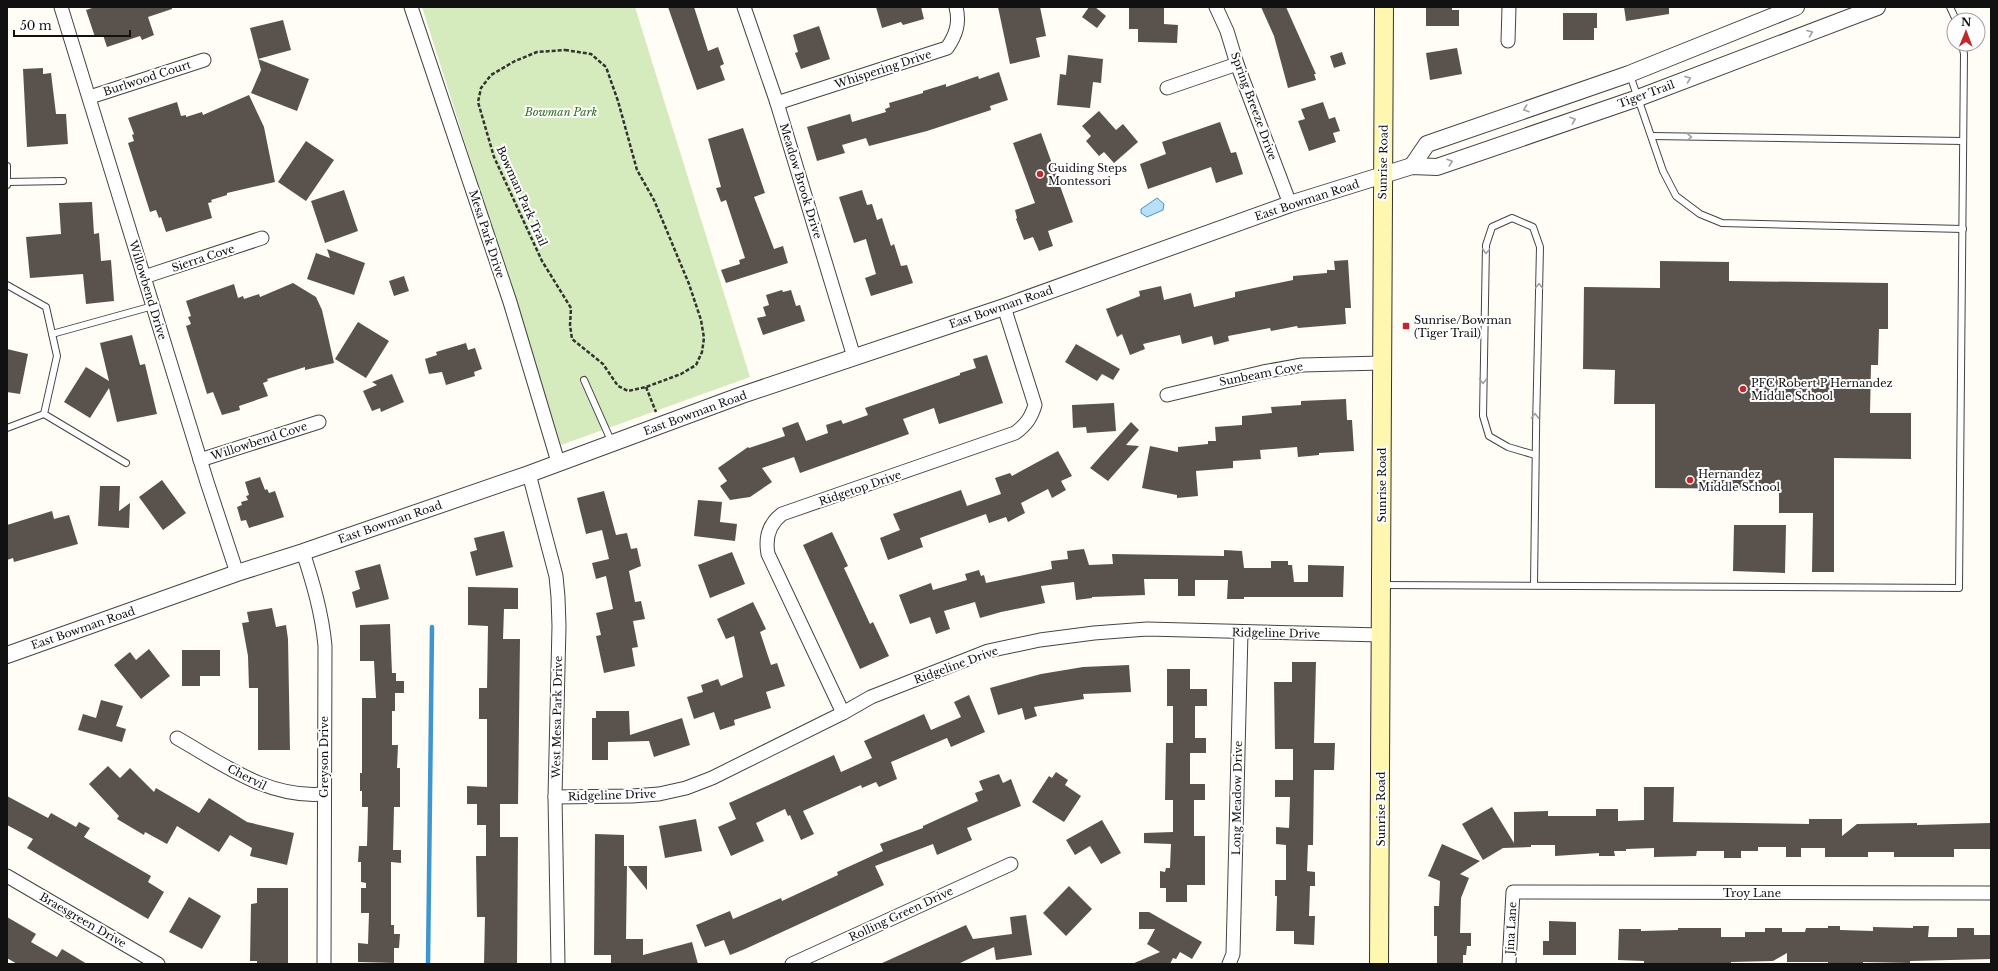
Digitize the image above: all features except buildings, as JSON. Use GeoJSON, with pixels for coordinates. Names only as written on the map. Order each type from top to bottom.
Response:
{"type":"FeatureCollection","features":[{"type":"Feature","properties":{"kind":"main road","name":"Sunrise Road"},"geometry":{"type":"LineString","coordinates":[[1379,964],[1384,7]]}},
{"type":"Feature","properties":{"kind":"street","name":"Willowbend Drive"},"geometry":{"type":"LineString","coordinates":[[61,7],[90,97],[200,460],[238,573]]}},
{"type":"Feature","properties":{"kind":"street","name":"Mesa Park Drive"},"geometry":{"type":"LineString","coordinates":[[411,7],[510,302],[558,462]]}},
{"type":"Feature","properties":{"kind":"street","name":"Meadow Brook Drive"},"geometry":{"type":"LineString","coordinates":[[744,7],[777,103],[854,357]]}},
{"type":"Feature","properties":{"kind":"street","name":"Whispering Drive"},"geometry":{"type":"LineString","coordinates":[[777,103],[947,48],[954,38],[958,26],[956,7]]}},
{"type":"Feature","properties":{"kind":"street","name":"Spring Breeze Drive"},"geometry":{"type":"LineString","coordinates":[[1216,7],[1227,31],[1237,64],[1290,204]]}},
{"type":"Feature","properties":{"kind":"street"},"geometry":{"type":"LineString","coordinates":[[1508,41],[1509,7]]}},
{"type":"Feature","properties":{"kind":"street"},"geometry":{"type":"LineString","coordinates":[[1412,166],[1426,144],[1629,74],[1796,7]]}},
{"type":"Feature","properties":{"kind":"street","name":"Tiger Trail"},"geometry":{"type":"LineString","coordinates":[[1384,174],[1412,166],[1437,167],[1638,98],[1877,7]]}},
{"type":"Feature","properties":{"kind":"street","name":"Burlwood Court"},"geometry":{"type":"LineString","coordinates":[[90,97],[204,60]]}},
{"type":"Feature","properties":{"kind":"street"},"geometry":{"type":"LineString","coordinates":[[1167,88],[1237,64]]}},
{"type":"Feature","properties":{"kind":"street","name":"East Bowman Road"},"geometry":{"type":"LineString","coordinates":[[7,655],[238,573],[304,552],[529,474],[661,425],[854,357],[1004,307],[1290,204],[1356,185],[1384,174]]}},
{"type":"Feature","properties":{"kind":"street","name":"Sierra Cove"},"geometry":{"type":"LineString","coordinates":[[144,277],[262,238]]}},
{"type":"Feature","properties":{"kind":"street","name":"Ridgetop Drive"},"geometry":{"type":"LineString","coordinates":[[843,713],[768,554],[766,546],[769,529],[776,519],[782,514],[1015,434],[1025,426],[1032,416],[1035,404],[1004,307]]}},
{"type":"Feature","properties":{"kind":"street","name":"Sunbeam Cove"},"geometry":{"type":"LineString","coordinates":[[1167,395],[1263,372],[1302,366],[1382,363]]}},
{"type":"Feature","properties":{"kind":"street","name":"Willowbend Cove"},"geometry":{"type":"LineString","coordinates":[[200,460],[319,422]]}},
{"type":"Feature","properties":{"kind":"street","name":"West Mesa Park Drive"},"geometry":{"type":"LineString","coordinates":[[529,474],[556,576],[558,597],[559,626],[555,797],[558,964]]}},
{"type":"Feature","properties":{"kind":"street","name":"Greyson Drive"},"geometry":{"type":"LineString","coordinates":[[304,552],[318,601],[325,646],[324,964]]}},
{"type":"Feature","properties":{"kind":"street","name":"Ridgeline Drive"},"geometry":{"type":"LineString","coordinates":[[555,797],[632,796],[659,794],[686,788],[712,778],[843,713],[871,697],[988,652],[1040,640],[1094,633],[1147,629],[1381,635]]}},
{"type":"Feature","properties":{"kind":"street","name":"Long Meadow Drive"},"geometry":{"type":"LineString","coordinates":[[1229,964],[1233,954],[1241,632]]}},
{"type":"Feature","properties":{"kind":"street","name":"Chervil"},"geometry":{"type":"LineString","coordinates":[[177,738],[249,779],[269,788],[302,794],[324,794]]}},
{"type":"Feature","properties":{"kind":"street","name":"Rolling Green Drive"},"geometry":{"type":"LineString","coordinates":[[792,964],[1010,864]]}},
{"type":"Feature","properties":{"kind":"street","name":"Braesgreen Drive"},"geometry":{"type":"LineString","coordinates":[[7,876],[158,964]]}},
{"type":"Feature","properties":{"kind":"street","name":"Troy Lane"},"geometry":{"type":"LineString","coordinates":[[1513,892],[1991,893]]}},
{"type":"Feature","properties":{"kind":"street","name":"Jina Lane"},"geometry":{"type":"LineString","coordinates":[[1510,964],[1513,892]]}},
{"type":"Feature","properties":{"kind":"lane"},"geometry":{"type":"LineString","coordinates":[[1382,585],[1960,588],[1964,52]]}},
{"type":"Feature","properties":{"kind":"lane"},"geometry":{"type":"LineString","coordinates":[[1629,74],[1663,171],[1676,196],[1700,214],[1722,223],[1963,229]]}},
{"type":"Feature","properties":{"kind":"lane"},"geometry":{"type":"LineString","coordinates":[[1652,136],[1964,141]]}},
{"type":"Feature","properties":{"kind":"lane"},"geometry":{"type":"LineString","coordinates":[[7,166],[7,186]]}},
{"type":"Feature","properties":{"kind":"lane"},"geometry":{"type":"LineString","coordinates":[[7,182],[63,181]]}},
{"type":"Feature","properties":{"kind":"lane"},"geometry":{"type":"LineString","coordinates":[[1534,585],[1535,455],[1540,247],[1533,227],[1512,218],[1492,227],[1486,245],[1483,416],[1489,436],[1508,447],[1535,455]]}},
{"type":"Feature","properties":{"kind":"lane"},"geometry":{"type":"LineString","coordinates":[[7,285],[46,307],[57,356],[44,414]]}},
{"type":"Feature","properties":{"kind":"lane"},"geometry":{"type":"LineString","coordinates":[[52,334],[153,306]]}},
{"type":"Feature","properties":{"kind":"lane"},"geometry":{"type":"LineString","coordinates":[[584,380],[612,443]]}},
{"type":"Feature","properties":{"kind":"lane"},"geometry":{"type":"LineString","coordinates":[[7,428],[44,414]]}},
{"type":"Feature","properties":{"kind":"lane"},"geometry":{"type":"LineString","coordinates":[[44,414],[126,463]]}},
{"type":"Feature","properties":{"kind":"path","name":"Bowman Park Trail"},"geometry":{"type":"LineString","coordinates":[[565,50],[591,54],[606,67],[618,101],[637,170],[657,207],[689,284],[701,320],[704,338],[702,352],[696,365],[681,374],[646,387],[628,391],[618,386],[603,364],[572,339],[570,325],[571,308],[542,261],[494,157],[478,102],[481,88],[491,75],[515,61],[537,52],[565,50]]}},
{"type":"Feature","properties":{"kind":"path"},"geometry":{"type":"LineString","coordinates":[[646,387],[661,425]]}},
{"type":"Feature","properties":{"kind":"green space","name":"Bowman Park"},"geometry":{"type":"Polygon","coordinates":[[[422,7],[635,7],[750,377],[561,445],[422,7]]]}},
{"type":"Feature","properties":{"kind":"water"},"geometry":{"type":"Polygon","coordinates":[[[1157,198],[1164,204],[1163,210],[1147,217],[1141,213],[1141,209],[1157,198]]]}},
{"type":"Feature","properties":{"kind":"waterway"},"geometry":{"type":"LineString","coordinates":[[428,964],[432,627]]}},
{"type":"Feature","properties":{"kind":"place","name":"Guiding Steps Montessori"},"geometry":{"type":"Point","coordinates":[1040,174]}},
{"type":"Feature","properties":{"kind":"place","name":"Sunrise/Bowman (Tiger Trail)"},"geometry":{"type":"Point","coordinates":[1406,326]}},
{"type":"Feature","properties":{"kind":"place","name":"PFC Robert P Hernandez Middle School"},"geometry":{"type":"Point","coordinates":[1743,389]}},
{"type":"Feature","properties":{"kind":"place","name":"Hernandez Middle School"},"geometry":{"type":"Point","coordinates":[1690,480]}}]}
